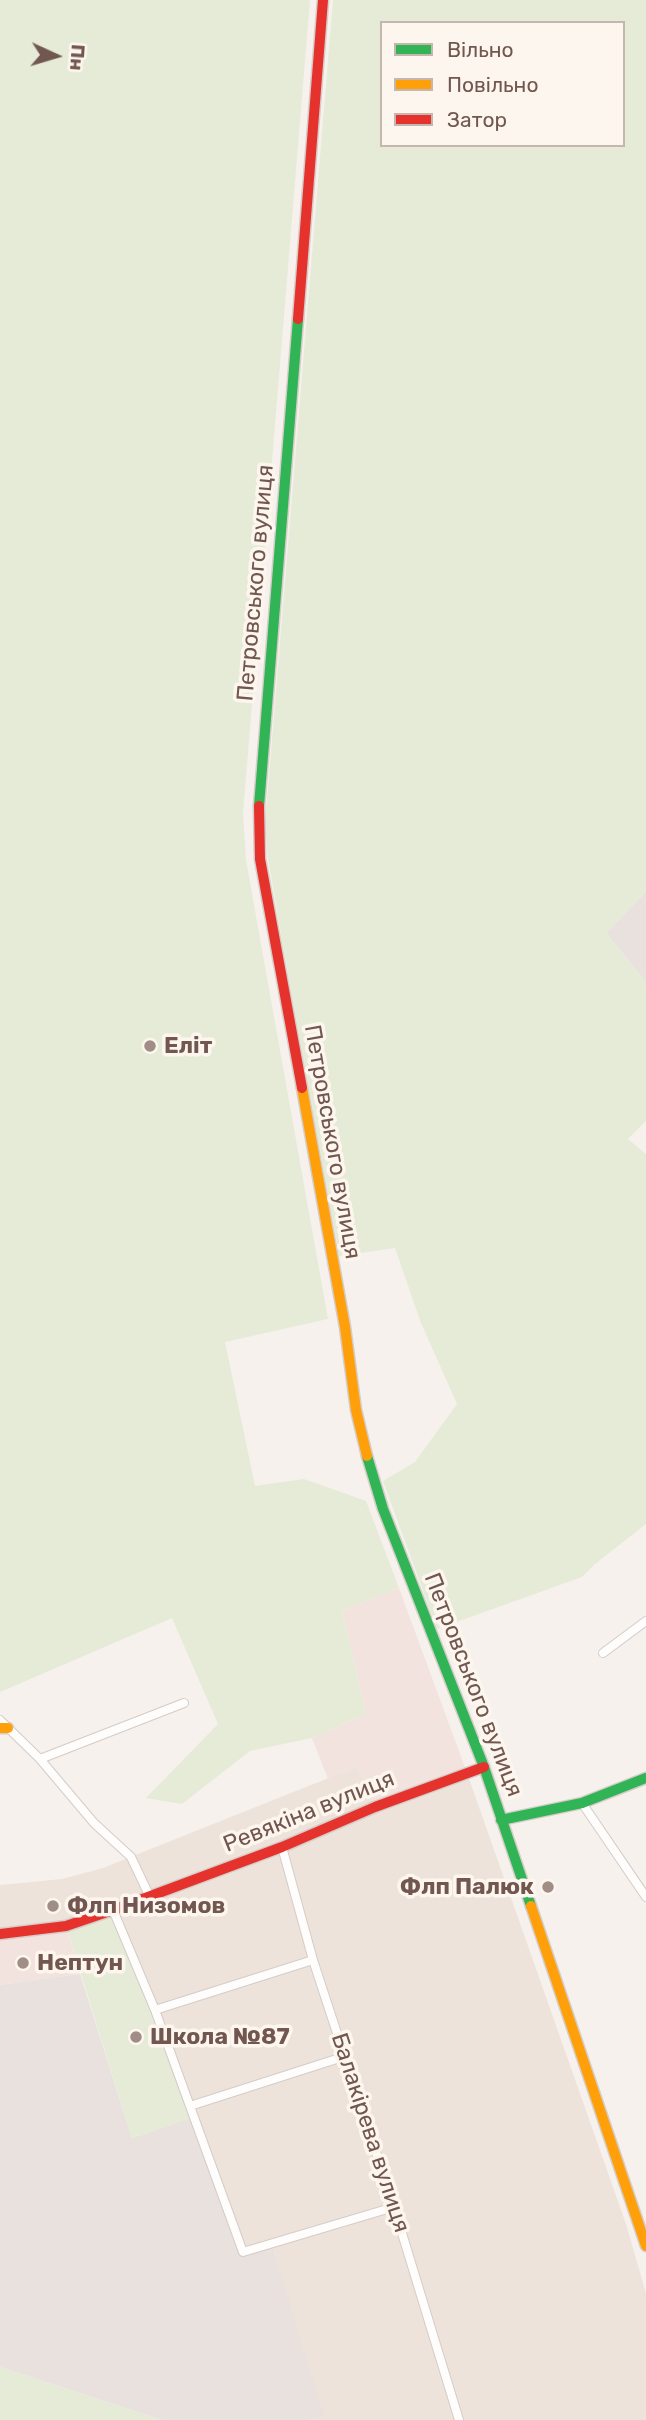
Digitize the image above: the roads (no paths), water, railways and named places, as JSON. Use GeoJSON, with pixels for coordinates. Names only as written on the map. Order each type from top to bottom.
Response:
{"type":"FeatureCollection","features":[{"type":"Feature","properties":{"kind":"main road","name":"Петровського вулиця"},"geometry":{"type":"LineString","coordinates":[[323,0],[258,818],[260,859],[345,1327],[363,1443],[383,1509],[484,1767],[646,2246]]}},
{"type":"Feature","properties":{"kind":"main road","name":"Ревякіна вулиця"},"geometry":{"type":"LineString","coordinates":[[0,1934],[66,1926],[113,1910],[282,1847],[374,1807],[484,1767]]}},
{"type":"Feature","properties":{"kind":"main road"},"geometry":{"type":"LineString","coordinates":[[501,1821],[582,1803],[646,1778]]}},
{"type":"Feature","properties":{"kind":"street"},"geometry":{"type":"LineString","coordinates":[[603,1653],[646,1621]]}},
{"type":"Feature","properties":{"kind":"street"},"geometry":{"type":"LineString","coordinates":[[40,1759],[184,1703]]}},
{"type":"Feature","properties":{"kind":"street"},"geometry":{"type":"LineString","coordinates":[[3,1726],[40,1759],[94,1823],[131,1857],[149,1895]]}},
{"type":"Feature","properties":{"kind":"street"},"geometry":{"type":"LineString","coordinates":[[582,1803],[646,1897]]}},
{"type":"Feature","properties":{"kind":"street","name":"Балакірева вулиця"},"geometry":{"type":"LineString","coordinates":[[282,1847],[313,1959],[394,2207],[459,2420]]}},
{"type":"Feature","properties":{"kind":"street"},"geometry":{"type":"LineString","coordinates":[[113,1910],[155,2010],[243,2252],[394,2207]]}},
{"type":"Feature","properties":{"kind":"street"},"geometry":{"type":"LineString","coordinates":[[155,2010],[313,1959]]}},
{"type":"Feature","properties":{"kind":"street"},"geometry":{"type":"LineString","coordinates":[[190,2106],[346,2056]]}},
{"type":"Feature","properties":{"kind":"place","name":"Еліт"},"geometry":{"type":"Point","coordinates":[150,1046]}},
{"type":"Feature","properties":{"kind":"place","name":"Флп Палюк"},"geometry":{"type":"Point","coordinates":[548,1887]}},
{"type":"Feature","properties":{"kind":"place","name":"Флп Низомов"},"geometry":{"type":"Point","coordinates":[53,1906]}},
{"type":"Feature","properties":{"kind":"place","name":"Нептун"},"geometry":{"type":"Point","coordinates":[23,1963]}},
{"type":"Feature","properties":{"kind":"place","name":"Школа №87"},"geometry":{"type":"Point","coordinates":[136,2037]}}]}
